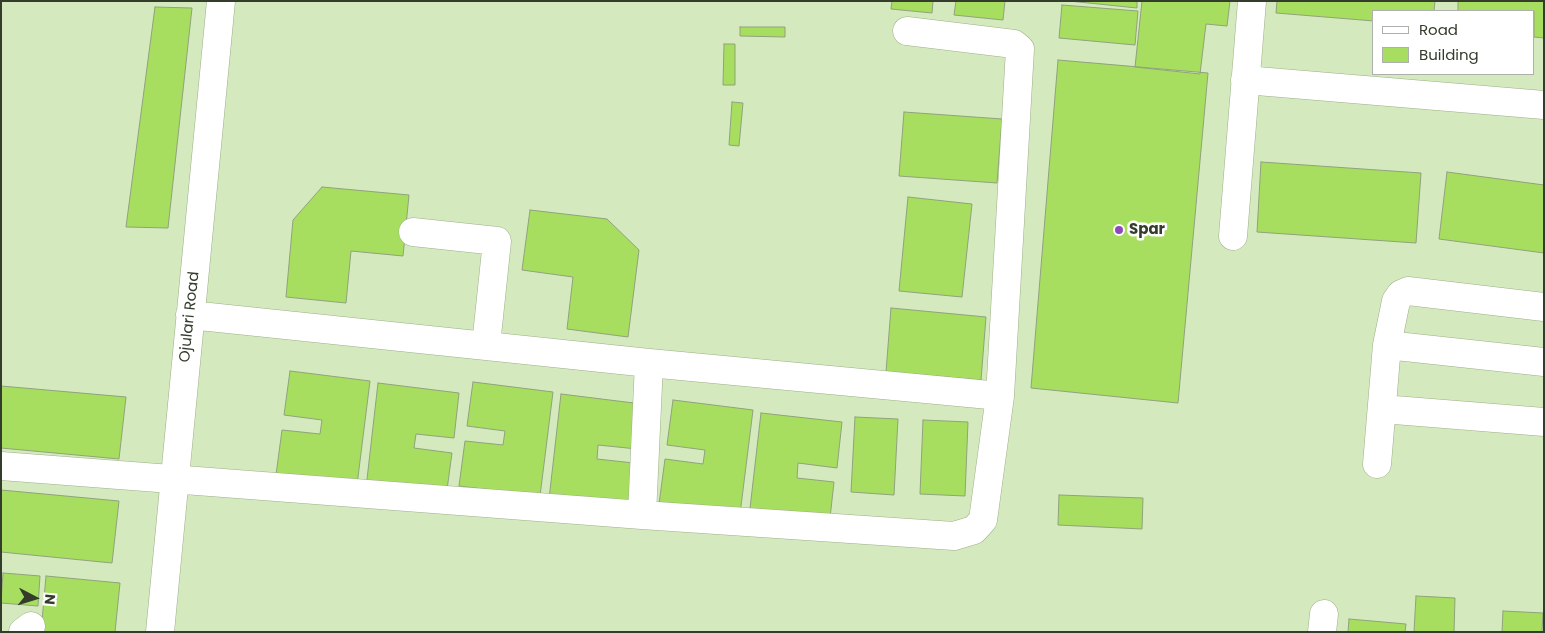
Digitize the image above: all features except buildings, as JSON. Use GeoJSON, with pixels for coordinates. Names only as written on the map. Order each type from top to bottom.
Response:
{"type":"FeatureCollection","features":[{"type":"Feature","properties":{"kind":"street","name":"Ojulari Road"},"geometry":{"type":"LineString","coordinates":[[160,632],[221,1]]}},
{"type":"Feature","properties":{"kind":"street"},"geometry":{"type":"LineString","coordinates":[[1233,236],[1252,1]]}},
{"type":"Feature","properties":{"kind":"street"},"geometry":{"type":"LineString","coordinates":[[1,466],[642,515],[954,536],[974,530],[983,520],[1000,396],[1020,49],[1014,44],[907,31]]}},
{"type":"Feature","properties":{"kind":"street"},"geometry":{"type":"LineString","coordinates":[[1245,80],[1544,105]]}},
{"type":"Feature","properties":{"kind":"street"},"geometry":{"type":"LineString","coordinates":[[412,232],[497,241],[486,345]]}},
{"type":"Feature","properties":{"kind":"street"},"geometry":{"type":"LineString","coordinates":[[1377,464],[1387,345],[1396,301],[1401,294],[1408,292],[1544,307]]}},
{"type":"Feature","properties":{"kind":"street"},"geometry":{"type":"LineString","coordinates":[[190,315],[649,363],[1000,396]]}},
{"type":"Feature","properties":{"kind":"street"},"geometry":{"type":"LineString","coordinates":[[1387,345],[1544,362]]}},
{"type":"Feature","properties":{"kind":"street"},"geometry":{"type":"LineString","coordinates":[[642,515],[649,363]]}},
{"type":"Feature","properties":{"kind":"street"},"geometry":{"type":"LineString","coordinates":[[1382,409],[1544,422]]}},
{"type":"Feature","properties":{"kind":"place","name":"Spar"},"geometry":{"type":"Point","coordinates":[1119,230]}}]}
